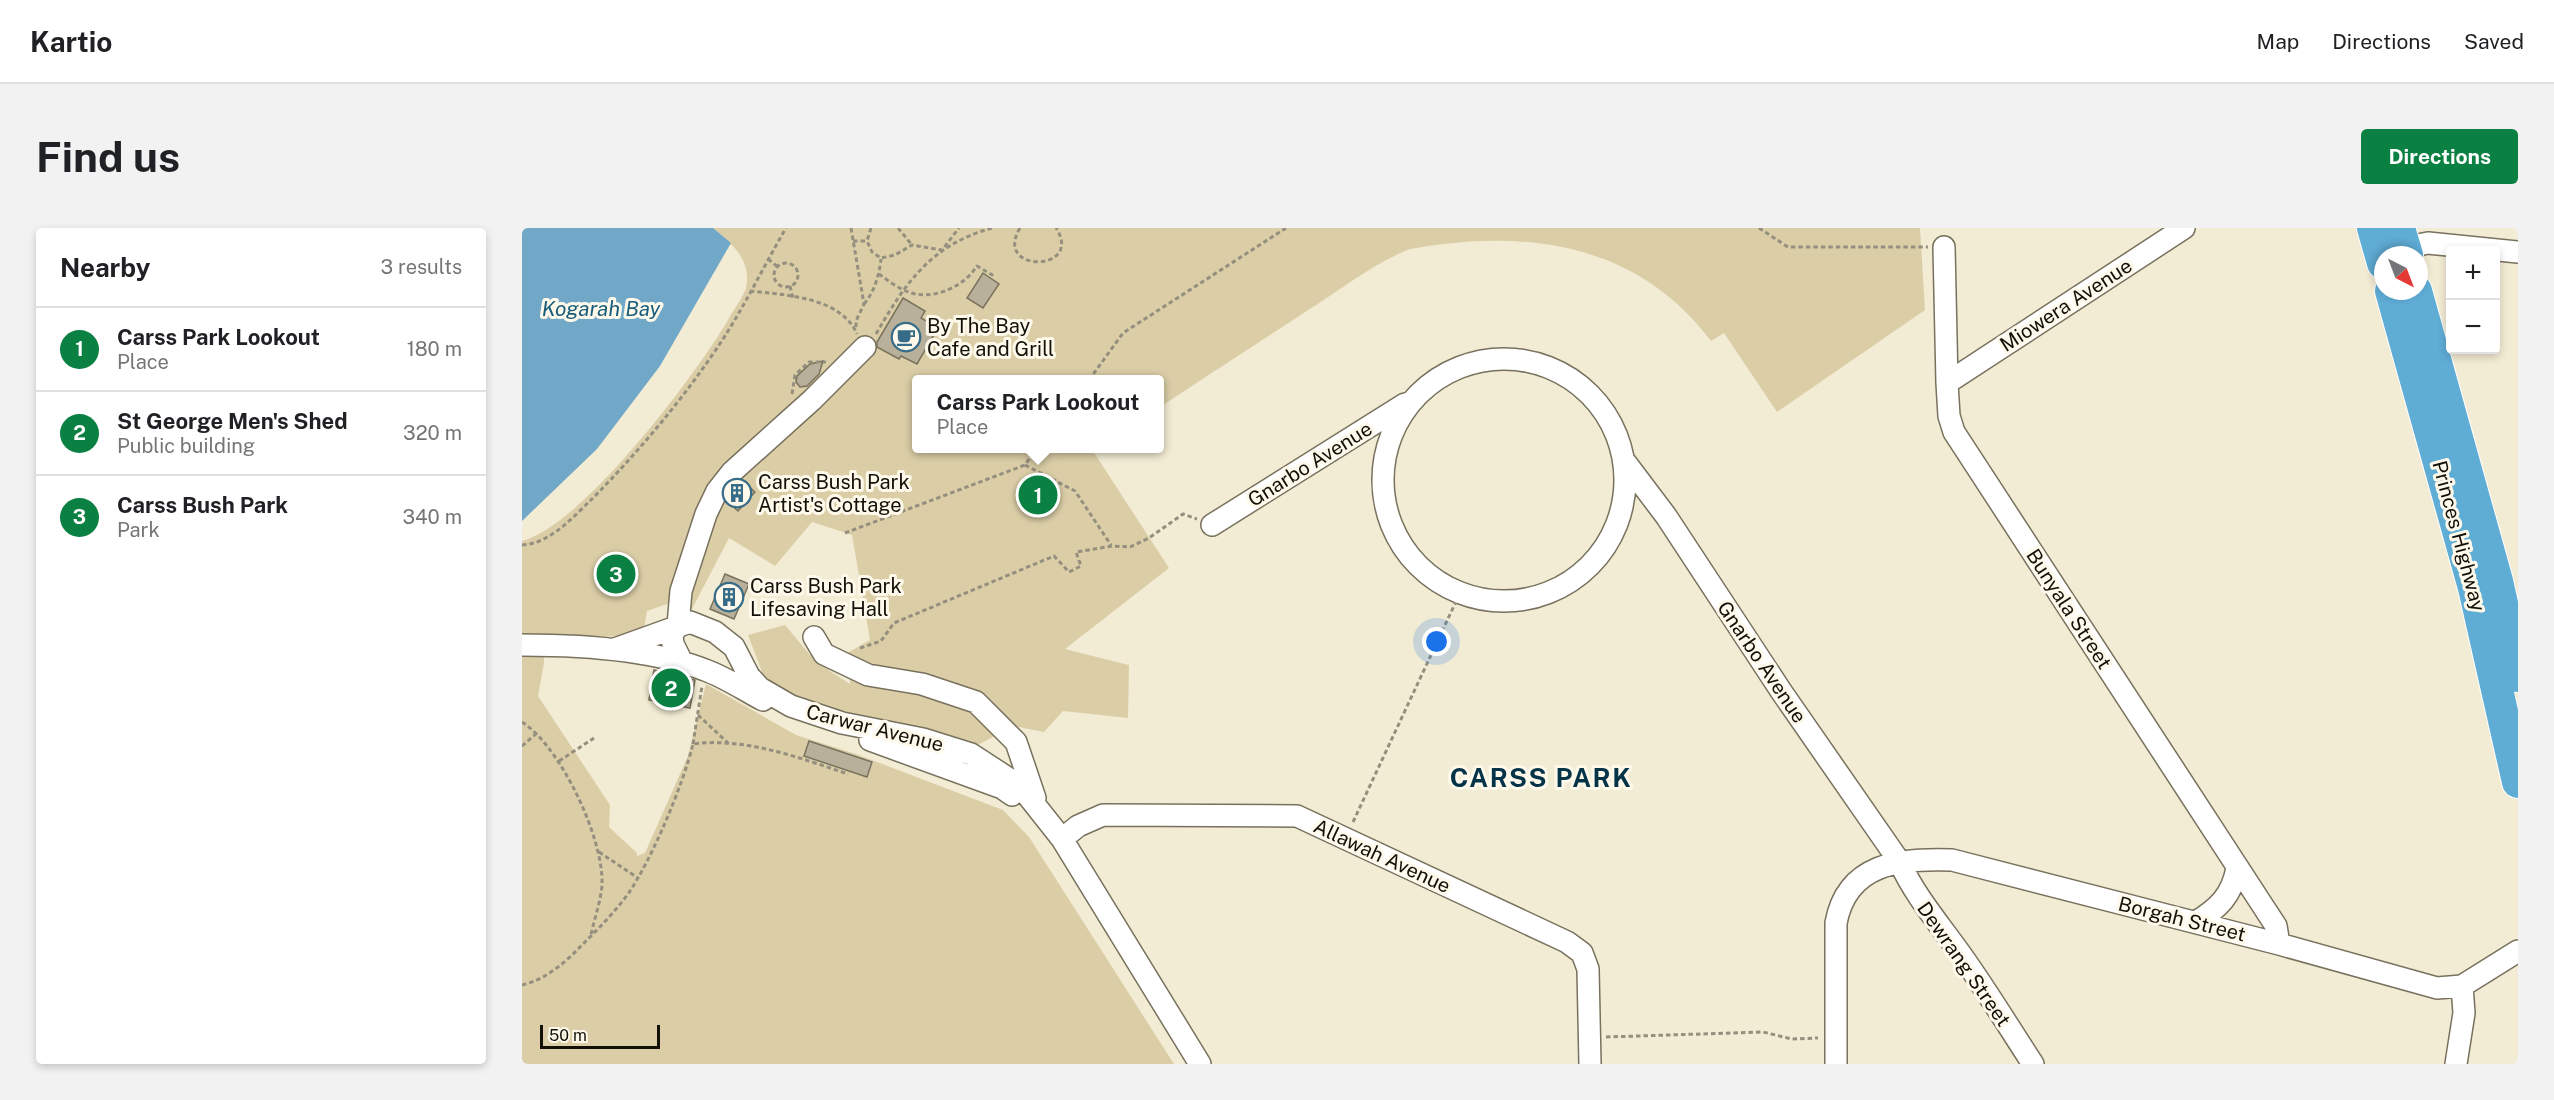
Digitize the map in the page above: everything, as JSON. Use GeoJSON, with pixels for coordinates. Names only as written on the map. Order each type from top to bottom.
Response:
{"type":"FeatureCollection","features":[{"type":"Feature","properties":{"kind":"highway","name":"Princes Highway"},"geometry":{"type":"LineString","coordinates":[[2394,300],[2474,588],[2518,782]]}},
{"type":"Feature","properties":{"kind":"highway","name":"Princes Highway"},"geometry":{"type":"LineString","coordinates":[[2419,300],[2497,581],[2518,676]]}},
{"type":"Feature","properties":{"kind":"street","name":"Miowera Avenue"},"geometry":{"type":"LineString","coordinates":[[1947,383],[2184,228]]}},
{"type":"Feature","properties":{"kind":"street"},"geometry":{"type":"LineString","coordinates":[[2391,246],[2428,243],[2518,252]]}},
{"type":"Feature","properties":{"kind":"street","name":"Bunyala Street"},"geometry":{"type":"LineString","coordinates":[[1941,247],[1949,416],[1954,432],[2276,926],[2278,944]]}},
{"type":"Feature","properties":{"kind":"street"},"geometry":{"type":"LineString","coordinates":[[683,664],[673,644],[672,635],[678,625],[681,591],[706,514],[717,491],[732,472],[812,400],[859,340]]}},
{"type":"Feature","properties":{"kind":"street","name":"Gnarbo Avenue"},"geometry":{"type":"LineString","coordinates":[[1212,525],[1408,402],[1440,378],[1460,368],[1502,358],[1537,363],[1569,378],[1591,395],[1616,428],[1623,446],[1626,463],[1625,497],[1614,532],[1581,574],[1566,585],[1531,598],[1496,602],[1460,593],[1426,572],[1414,559],[1395,530],[1384,495],[1383,459],[1388,440],[1408,402]]}},
{"type":"Feature","properties":{"kind":"street","name":"Gnarbo Avenue"},"geometry":{"type":"LineString","coordinates":[[1626,463],[1666,516],[1780,691],[1899,861]]}},
{"type":"Feature","properties":{"kind":"street","name":"Carwar Avenue"},"geometry":{"type":"LineString","coordinates":[[615,649],[690,622],[707,629],[734,647],[749,676],[760,688],[791,706],[842,723],[923,739],[970,754],[1020,786],[1041,816],[1062,839],[1200,1064]]}},
{"type":"Feature","properties":{"kind":"street"},"geometry":{"type":"LineString","coordinates":[[814,638],[824,654],[868,675],[922,684],[976,702],[1016,742],[1041,816]]}},
{"type":"Feature","properties":{"kind":"street","name":"Carwar Avenue"},"geometry":{"type":"LineString","coordinates":[[522,645],[567,645],[615,649],[705,669],[713,679],[800,719],[861,736],[1002,788],[1041,816]]}},
{"type":"Feature","properties":{"kind":"street"},"geometry":{"type":"LineString","coordinates":[[713,679],[736,663],[734,647]]}},
{"type":"Feature","properties":{"kind":"street","name":"Allawah Avenue"},"geometry":{"type":"LineString","coordinates":[[1062,839],[1078,825],[1103,815],[1297,816],[1567,942],[1582,953],[1588,969],[1590,1064]]}},
{"type":"Feature","properties":{"kind":"street","name":"Borgah Street"},"geometry":{"type":"LineString","coordinates":[[1899,861],[1952,860],[2196,922],[2437,988],[2462,986]]}},
{"type":"Feature","properties":{"kind":"street"},"geometry":{"type":"LineString","coordinates":[[1836,1064],[1836,923],[1839,907],[1846,892],[1862,878],[1899,861]]}},
{"type":"Feature","properties":{"kind":"street","name":"Dewrang Street"},"geometry":{"type":"LineString","coordinates":[[1899,861],[1909,883],[1927,911],[1958,949],[2033,1064]]}},
{"type":"Feature","properties":{"kind":"street"},"geometry":{"type":"LineString","coordinates":[[2196,922],[2219,906],[2229,895],[2237,868]]}},
{"type":"Feature","properties":{"kind":"street"},"geometry":{"type":"LineString","coordinates":[[2456,1064],[2464,1013],[2462,986],[2518,951]]}},
{"type":"Feature","properties":{"kind":"path"},"geometry":{"type":"LineString","coordinates":[[522,545],[543,539],[558,530],[627,464],[673,410],[716,349],[786,228]]}},
{"type":"Feature","properties":{"kind":"path"},"geometry":{"type":"LineString","coordinates":[[851,228],[864,304]]}},
{"type":"Feature","properties":{"kind":"path"},"geometry":{"type":"LineString","coordinates":[[871,228],[867,241],[872,252],[881,258],[895,255],[912,245],[942,250]]}},
{"type":"Feature","properties":{"kind":"path"},"geometry":{"type":"LineString","coordinates":[[898,228],[912,245]]}},
{"type":"Feature","properties":{"kind":"path"},"geometry":{"type":"LineString","coordinates":[[942,250],[959,228]]}},
{"type":"Feature","properties":{"kind":"path"},"geometry":{"type":"LineString","coordinates":[[859,340],[920,268],[942,250],[962,239],[992,228]]}},
{"type":"Feature","properties":{"kind":"path"},"geometry":{"type":"LineString","coordinates":[[1011,228],[1017,233]]}},
{"type":"Feature","properties":{"kind":"path"},"geometry":{"type":"LineString","coordinates":[[1020,228],[1017,233],[1017,248],[1020,255],[1032,263],[1039,264],[1047,262],[1058,253],[1060,238],[1056,228]]}},
{"type":"Feature","properties":{"kind":"path"},"geometry":{"type":"LineString","coordinates":[[1093,375],[1123,333],[1286,228]]}},
{"type":"Feature","properties":{"kind":"path"},"geometry":{"type":"LineString","coordinates":[[1758,228],[1788,248],[1941,247]]}},
{"type":"Feature","properties":{"kind":"path"},"geometry":{"type":"LineString","coordinates":[[853,241],[867,241]]}},
{"type":"Feature","properties":{"kind":"path"},"geometry":{"type":"LineString","coordinates":[[859,340],[856,321],[879,274],[881,258]]}},
{"type":"Feature","properties":{"kind":"path"},"geometry":{"type":"LineString","coordinates":[[768,259],[778,267]]}},
{"type":"Feature","properties":{"kind":"path"},"geometry":{"type":"LineString","coordinates":[[786,263],[796,268],[798,279],[790,286],[783,286],[777,281],[775,274],[778,267],[786,263]]}},
{"type":"Feature","properties":{"kind":"path"},"geometry":{"type":"LineString","coordinates":[[879,274],[902,289],[916,294],[937,295],[955,287],[977,266],[994,276]]}},
{"type":"Feature","properties":{"kind":"path"},"geometry":{"type":"LineString","coordinates":[[790,286],[793,298]]}},
{"type":"Feature","properties":{"kind":"path"},"geometry":{"type":"LineString","coordinates":[[750,291],[793,298],[839,311],[846,315],[859,340]]}},
{"type":"Feature","properties":{"kind":"path"},"geometry":{"type":"LineString","coordinates":[[788,404],[795,375],[809,362],[831,362]]}},
{"type":"Feature","properties":{"kind":"path"},"geometry":{"type":"LineString","coordinates":[[792,394],[798,392]]}},
{"type":"Feature","properties":{"kind":"path"},"geometry":{"type":"LineString","coordinates":[[845,533],[1025,465],[1033,453]]}},
{"type":"Feature","properties":{"kind":"path"},"geometry":{"type":"LineString","coordinates":[[1025,465],[1075,491],[1112,546]]}},
{"type":"Feature","properties":{"kind":"path"},"geometry":{"type":"LineString","coordinates":[[860,648],[881,641],[894,623],[1054,556],[1069,572],[1081,566],[1076,552],[1112,546],[1130,547],[1149,538],[1183,514],[1212,525]]}},
{"type":"Feature","properties":{"kind":"path"},"geometry":{"type":"LineString","coordinates":[[1354,820],[1460,593]]}},
{"type":"Feature","properties":{"kind":"path"},"geometry":{"type":"LineString","coordinates":[[522,985],[551,971],[590,937],[614,912],[638,878],[688,764],[698,714],[713,679]]}},
{"type":"Feature","properties":{"kind":"path"},"geometry":{"type":"LineString","coordinates":[[698,714],[729,744]]}},
{"type":"Feature","properties":{"kind":"path"},"geometry":{"type":"LineString","coordinates":[[522,722],[537,734],[559,761],[570,781],[599,852],[602,886],[590,937]]}},
{"type":"Feature","properties":{"kind":"path"},"geometry":{"type":"LineString","coordinates":[[522,747],[537,734]]}},
{"type":"Feature","properties":{"kind":"path"},"geometry":{"type":"LineString","coordinates":[[559,761],[594,738]]}},
{"type":"Feature","properties":{"kind":"path"},"geometry":{"type":"LineString","coordinates":[[693,744],[729,744],[797,756],[848,774]]}},
{"type":"Feature","properties":{"kind":"path"},"geometry":{"type":"LineString","coordinates":[[599,852],[638,878]]}},
{"type":"Feature","properties":{"kind":"path"},"geometry":{"type":"LineString","coordinates":[[1589,1038],[1763,1032],[1792,1039],[1835,1037]]}},
{"type":"Feature","properties":{"kind":"shaded area"},"geometry":{"type":"Polygon","coordinates":[[[713,228],[1920,228],[1925,310],[1777,412],[1724,333],[1711,341],[1682,308],[1649,282],[1614,263],[1577,250],[1537,243],[1496,241],[1453,243],[1410,249],[1397,254],[1164,404],[1164,375],[912,375],[912,453],[1094,453],[1169,568],[1065,649],[1129,665],[1128,718],[1063,711],[1044,732],[1013,726],[976,746],[827,711],[765,680],[748,635],[785,625],[816,662],[850,684],[849,652],[870,640],[852,535],[812,522],[775,566],[729,538],[692,609],[667,604],[647,611],[643,635],[598,637],[543,634],[544,663],[538,696],[610,805],[609,827],[637,853],[637,856],[645,853],[688,756],[706,684],[796,735],[856,754],[1003,810],[1029,837],[1174,1064],[522,1064],[522,541],[547,529],[575,508],[605,479],[664,410],[712,345],[746,288],[746,269],[743,261],[727,240],[713,228]]]}},
{"type":"Feature","properties":{"kind":"water","name":"Kogarah Bay"},"geometry":{"type":"Polygon","coordinates":[[[522,228],[713,228],[731,243],[660,366],[597,449],[522,521],[522,228]]]}},
{"type":"Feature","properties":{"kind":"building"},"geometry":{"type":"Polygon","coordinates":[[[983,273],[999,284],[983,308],[967,298],[983,273]]]}},
{"type":"Feature","properties":{"kind":"building","name":"By The Bay Cafe and Grill"},"geometry":{"type":"Polygon","coordinates":[[[903,298],[925,311],[921,318],[938,328],[917,364],[901,356],[899,359],[877,347],[877,342],[903,298]]]}},
{"type":"Feature","properties":{"kind":"building"},"geometry":{"type":"Polygon","coordinates":[[[823,361],[819,374],[807,386],[800,387],[796,382],[797,376],[810,364],[823,361]]]}},
{"type":"Feature","properties":{"kind":"building","name":"Carss Bush Park Artist's Cottage"},"geometry":{"type":"Polygon","coordinates":[[[742,480],[755,492],[738,511],[727,501],[742,480]]]}},
{"type":"Feature","properties":{"kind":"building","name":"Carss Bush Park Lifesaving Hall"},"geometry":{"type":"Polygon","coordinates":[[[725,574],[749,584],[734,619],[710,609],[725,574]]]}},
{"type":"Feature","properties":{"kind":"building"},"geometry":{"type":"Polygon","coordinates":[[[654,670],[695,680],[690,708],[649,700],[654,670]]]}},
{"type":"Feature","properties":{"kind":"building"},"geometry":{"type":"Polygon","coordinates":[[[809,741],[872,762],[867,777],[804,756],[809,741]]]}},
{"type":"Feature","properties":{"kind":"place","name":"By The Bay Cafe and Grill"},"geometry":{"type":"Point","coordinates":[906,337]}},
{"type":"Feature","properties":{"kind":"place","name":"Carss Bush Park Artist's Cottage"},"geometry":{"type":"Point","coordinates":[737,493]}},
{"type":"Feature","properties":{"kind":"place","name":"Carss Park Lookout"},"geometry":{"type":"Point","coordinates":[1038,495]}},
{"type":"Feature","properties":{"kind":"place","name":"Carss Bush Park"},"geometry":{"type":"Point","coordinates":[616,574]}},
{"type":"Feature","properties":{"kind":"place","name":"Carss Bush Park Lifesaving Hall"},"geometry":{"type":"Point","coordinates":[729,597]}},
{"type":"Feature","properties":{"kind":"place","name":"St George Men's Shed"},"geometry":{"type":"Point","coordinates":[671,688]}},
{"type":"Feature","properties":{"kind":"district","name":"CARSS PARK"},"geometry":{"type":"Point","coordinates":[1541,777]}}]}
